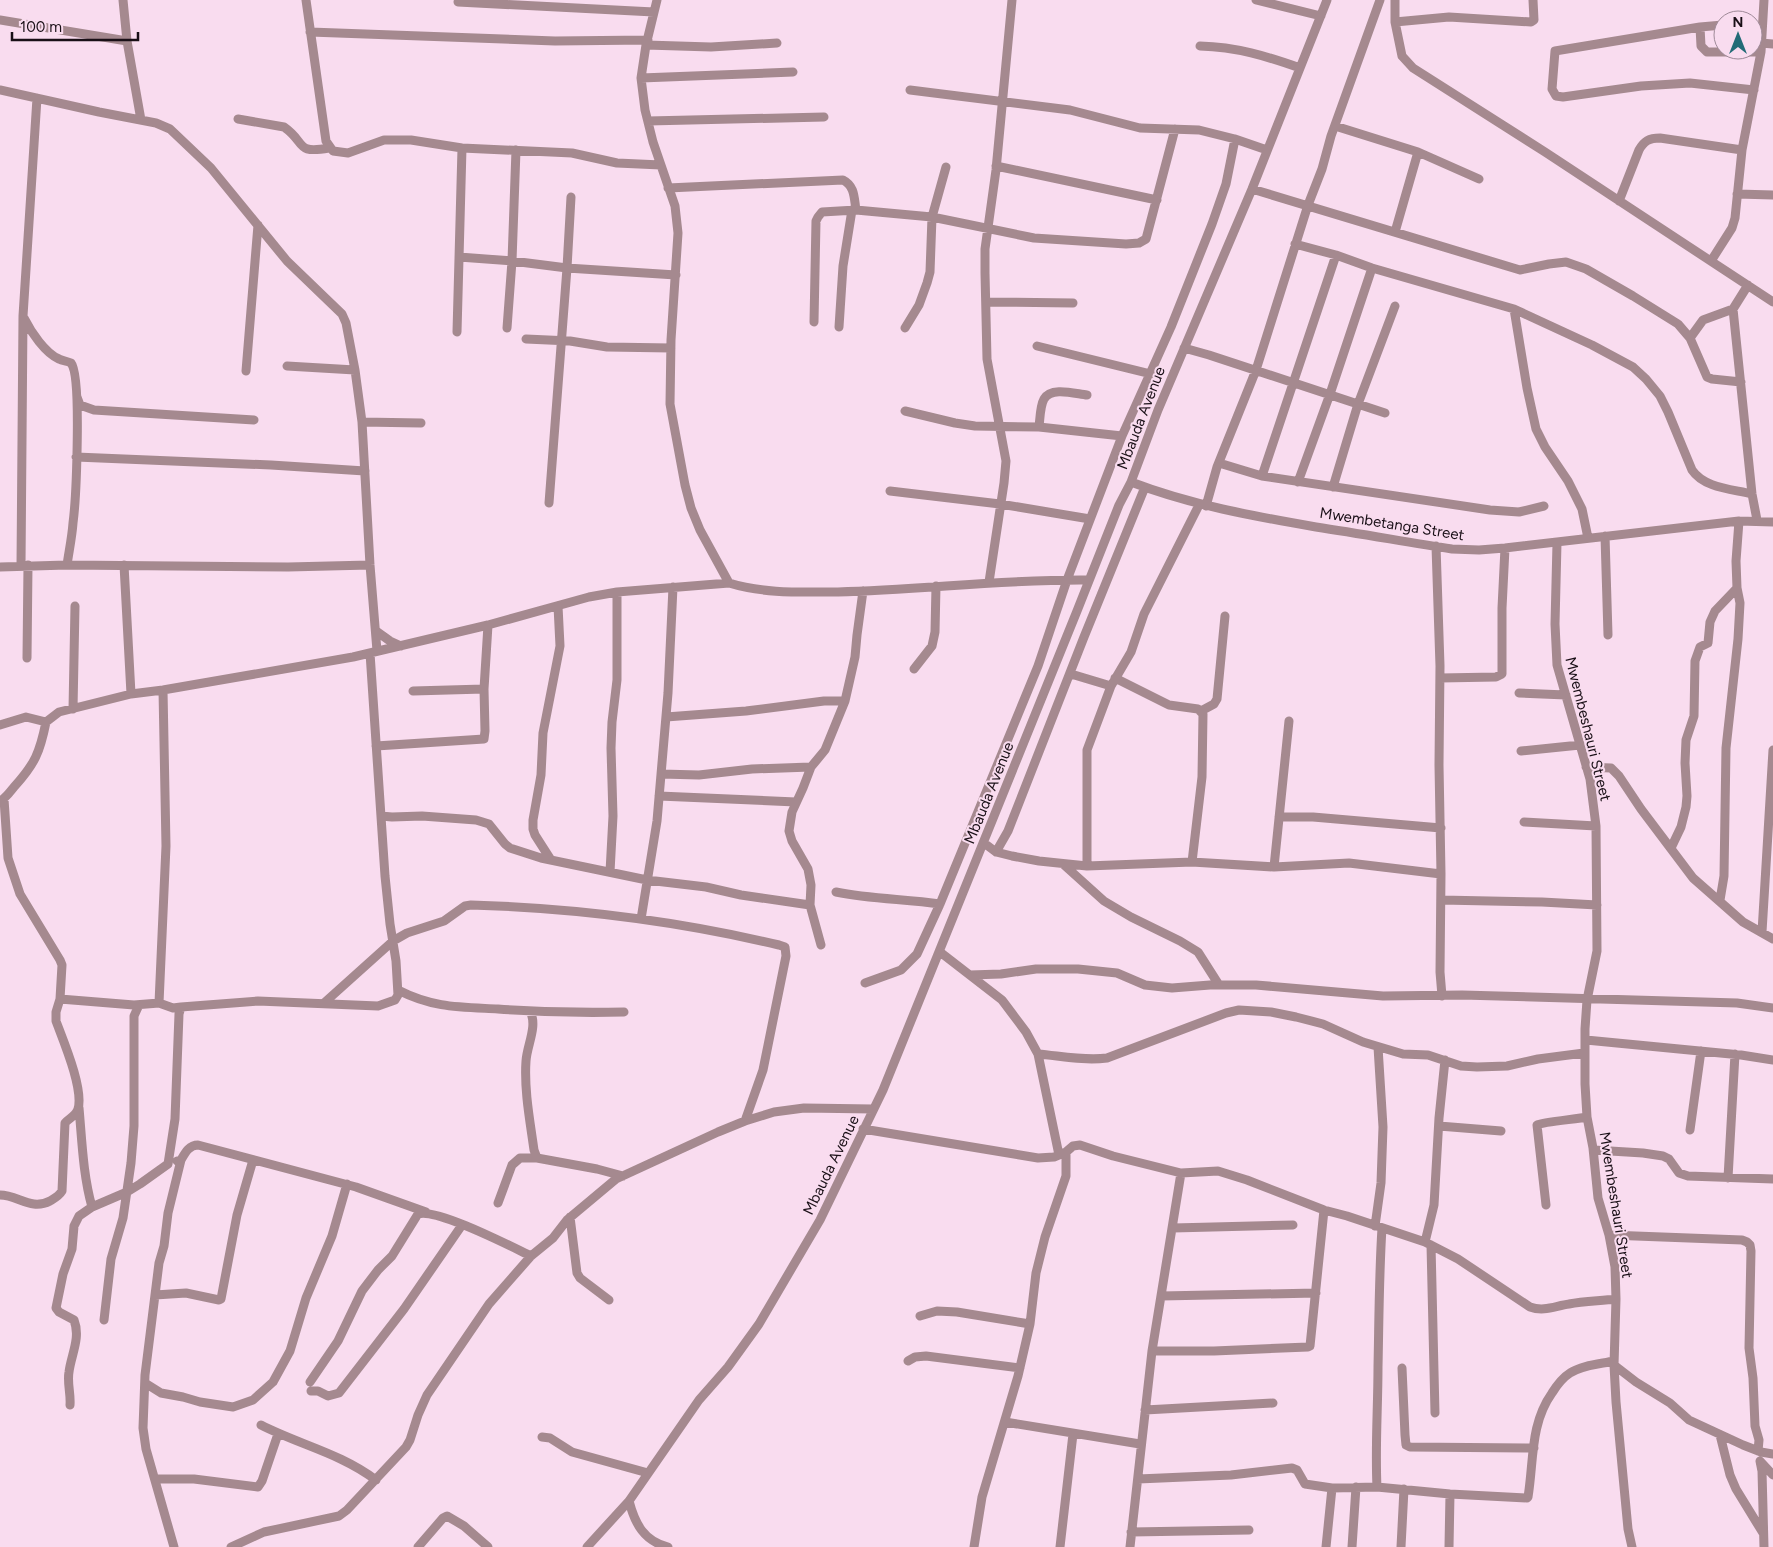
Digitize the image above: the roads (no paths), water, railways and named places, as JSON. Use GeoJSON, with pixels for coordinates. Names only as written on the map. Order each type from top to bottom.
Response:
{"type":"FeatureCollection","features":[{"type":"Feature","properties":{"kind":"street"},"geometry":{"type":"LineString","coordinates":[[123,0],[127,41],[141,120]]}},
{"type":"Feature","properties":{"kind":"street"},"geometry":{"type":"LineString","coordinates":[[306,0],[326,141],[329,148],[333,151],[348,153],[384,140],[396,139],[462,148],[572,153],[617,163],[661,165]]}},
{"type":"Feature","properties":{"kind":"street"},"geometry":{"type":"LineString","coordinates":[[657,0],[641,78],[648,121],[675,206],[678,233],[671,348],[670,404],[691,508],[700,530],[729,583]]}},
{"type":"Feature","properties":{"kind":"street"},"geometry":{"type":"LineString","coordinates":[[989,582],[1006,461],[988,359],[984,272],[1012,0]]}},
{"type":"Feature","properties":{"kind":"street"},"geometry":{"type":"LineString","coordinates":[[1256,0],[1321,16]]}},
{"type":"Feature","properties":{"kind":"street","name":"Mbauda Avenue"},"geometry":{"type":"LineString","coordinates":[[587,1547],[629,1501],[699,1400],[728,1367],[758,1324],[820,1220],[844,1172],[883,1090],[940,952],[1088,580],[1119,505],[1131,482],[1158,410],[1252,188],[1327,0]]}},
{"type":"Feature","properties":{"kind":"street"},"geometry":{"type":"LineString","coordinates":[[1087,866],[1087,750],[1113,682],[1131,652],[1144,614],[1203,506],[1256,370],[1308,205],[1380,0]]}},
{"type":"Feature","properties":{"kind":"street"},"geometry":{"type":"LineString","coordinates":[[1395,0],[1395,22],[1402,56],[1413,68],[1712,260],[1773,302]]}},
{"type":"Feature","properties":{"kind":"street"},"geometry":{"type":"LineString","coordinates":[[1395,22],[1448,17],[1531,22],[1534,20],[1533,0]]}},
{"type":"Feature","properties":{"kind":"street"},"geometry":{"type":"LineString","coordinates":[[1763,23],[1764,0]]}},
{"type":"Feature","properties":{"kind":"street"},"geometry":{"type":"LineString","coordinates":[[458,2],[654,12]]}},
{"type":"Feature","properties":{"kind":"street"},"geometry":{"type":"LineString","coordinates":[[0,20],[127,41]]}},
{"type":"Feature","properties":{"kind":"street"},"geometry":{"type":"LineString","coordinates":[[1713,26],[1555,51],[1553,93],[1556,96],[1563,97],[1641,86],[1690,83],[1754,90]]}},
{"type":"Feature","properties":{"kind":"street"},"geometry":{"type":"LineString","coordinates":[[1700,27],[1701,46],[1707,52],[1713,51]]}},
{"type":"Feature","properties":{"kind":"street"},"geometry":{"type":"LineString","coordinates":[[310,32],[647,42],[711,47],[777,43]]}},
{"type":"Feature","properties":{"kind":"street"},"geometry":{"type":"LineString","coordinates":[[1200,46],[1223,47],[1259,54],[1300,68]]}},
{"type":"Feature","properties":{"kind":"street"},"geometry":{"type":"LineString","coordinates":[[1712,260],[1732,228],[1742,150],[1759,60]]}},
{"type":"Feature","properties":{"kind":"street"},"geometry":{"type":"LineString","coordinates":[[641,78],[793,72]]}},
{"type":"Feature","properties":{"kind":"street"},"geometry":{"type":"LineString","coordinates":[[0,90],[163,124],[205,162],[292,267],[342,314],[346,323],[355,370],[362,422],[370,565],[376,631],[374,652],[376,746],[385,876],[396,961],[398,990],[395,1000],[378,1006],[258,1001],[173,1008],[159,1003],[139,1005],[60,999]]}},
{"type":"Feature","properties":{"kind":"street"},"geometry":{"type":"LineString","coordinates":[[910,90],[1085,112],[1140,128],[1199,130],[1235,138],[1267,150]]}},
{"type":"Feature","properties":{"kind":"street"},"geometry":{"type":"LineString","coordinates":[[27,658],[24,566],[23,316],[37,98]]}},
{"type":"Feature","properties":{"kind":"street"},"geometry":{"type":"LineString","coordinates":[[648,121],[824,117]]}},
{"type":"Feature","properties":{"kind":"street"},"geometry":{"type":"LineString","coordinates":[[238,119],[284,127],[290,131],[302,146],[309,150],[329,148]]}},
{"type":"Feature","properties":{"kind":"street"},"geometry":{"type":"LineString","coordinates":[[1335,126],[1418,152],[1480,179]]}},
{"type":"Feature","properties":{"kind":"street"},"geometry":{"type":"LineString","coordinates":[[814,322],[818,217],[826,211],[854,210],[932,217],[1054,240],[1139,243],[1146,239],[1175,129]]}},
{"type":"Feature","properties":{"kind":"street"},"geometry":{"type":"LineString","coordinates":[[865,983],[901,970],[917,954],[940,904],[1038,666],[1067,580],[1122,436],[1171,328],[1212,224],[1226,184],[1235,138]]}},
{"type":"Feature","properties":{"kind":"street"},"geometry":{"type":"LineString","coordinates":[[1620,201],[1642,143],[1647,140],[1660,138],[1742,150]]}},
{"type":"Feature","properties":{"kind":"street"},"geometry":{"type":"LineString","coordinates":[[457,332],[462,148]]}},
{"type":"Feature","properties":{"kind":"street"},"geometry":{"type":"LineString","coordinates":[[507,328],[512,260],[516,150]]}},
{"type":"Feature","properties":{"kind":"street"},"geometry":{"type":"LineString","coordinates":[[1395,232],[1418,152]]}},
{"type":"Feature","properties":{"kind":"street"},"geometry":{"type":"LineString","coordinates":[[996,166],[1157,200]]}},
{"type":"Feature","properties":{"kind":"street"},"geometry":{"type":"LineString","coordinates":[[905,328],[919,304],[930,272],[930,227],[946,167]]}},
{"type":"Feature","properties":{"kind":"street"},"geometry":{"type":"LineString","coordinates":[[668,188],[843,180],[849,183],[853,188],[854,210],[843,266],[839,327]]}},
{"type":"Feature","properties":{"kind":"street"},"geometry":{"type":"LineString","coordinates":[[1252,188],[1520,270],[1566,262],[1586,269],[1678,324],[1690,338],[1707,377],[1712,380],[1741,382]]}},
{"type":"Feature","properties":{"kind":"street"},"geometry":{"type":"LineString","coordinates":[[1737,194],[1773,195]]}},
{"type":"Feature","properties":{"kind":"street"},"geometry":{"type":"LineString","coordinates":[[549,503],[571,197]]}},
{"type":"Feature","properties":{"kind":"street"},"geometry":{"type":"LineString","coordinates":[[246,372],[258,225]]}},
{"type":"Feature","properties":{"kind":"street"},"geometry":{"type":"LineString","coordinates":[[1296,244],[1514,309],[1592,344],[1633,367],[1660,396],[1696,476],[1710,484],[1752,494]]}},
{"type":"Feature","properties":{"kind":"street"},"geometry":{"type":"LineString","coordinates":[[1262,476],[1336,255]]}},
{"type":"Feature","properties":{"kind":"street"},"geometry":{"type":"LineString","coordinates":[[459,258],[512,260],[567,268],[676,275]]}},
{"type":"Feature","properties":{"kind":"street"},"geometry":{"type":"LineString","coordinates":[[1298,482],[1372,268]]}},
{"type":"Feature","properties":{"kind":"street"},"geometry":{"type":"LineString","coordinates":[[1690,338],[1703,320],[1733,309],[1748,285]]}},
{"type":"Feature","properties":{"kind":"street"},"geometry":{"type":"LineString","coordinates":[[986,302],[1073,303]]}},
{"type":"Feature","properties":{"kind":"street"},"geometry":{"type":"LineString","coordinates":[[1333,487],[1358,404],[1395,306]]}},
{"type":"Feature","properties":{"kind":"street"},"geometry":{"type":"LineString","coordinates":[[1514,309],[1536,429],[1582,509],[1588,538]]}},
{"type":"Feature","properties":{"kind":"street"},"geometry":{"type":"LineString","coordinates":[[1733,309],[1756,520]]}},
{"type":"Feature","properties":{"kind":"street"},"geometry":{"type":"LineString","coordinates":[[23,316],[30,330],[42,346],[56,357],[68,361],[73,365],[75,371],[76,457],[74,507],[67,565]]}},
{"type":"Feature","properties":{"kind":"street"},"geometry":{"type":"LineString","coordinates":[[526,338],[561,340],[614,348],[671,348]]}},
{"type":"Feature","properties":{"kind":"street"},"geometry":{"type":"LineString","coordinates":[[1037,346],[1150,374]]}},
{"type":"Feature","properties":{"kind":"street"},"geometry":{"type":"LineString","coordinates":[[1184,348],[1384,413]]}},
{"type":"Feature","properties":{"kind":"street"},"geometry":{"type":"LineString","coordinates":[[287,366],[355,370]]}},
{"type":"Feature","properties":{"kind":"street"},"geometry":{"type":"LineString","coordinates":[[1039,427],[1044,398],[1050,393],[1060,392],[1087,395]]}},
{"type":"Feature","properties":{"kind":"street"},"geometry":{"type":"LineString","coordinates":[[76,397],[80,405],[94,410],[254,420]]}},
{"type":"Feature","properties":{"kind":"street"},"geometry":{"type":"LineString","coordinates":[[905,411],[955,424],[1039,427],[1122,436]]}},
{"type":"Feature","properties":{"kind":"street"},"geometry":{"type":"LineString","coordinates":[[362,422],[421,422]]}},
{"type":"Feature","properties":{"kind":"street"},"geometry":{"type":"LineString","coordinates":[[76,457],[365,471]]}},
{"type":"Feature","properties":{"kind":"street"},"geometry":{"type":"LineString","coordinates":[[1219,463],[1262,476],[1490,510],[1519,512],[1544,506]]}},
{"type":"Feature","properties":{"kind":"street","name":"Mwembetanga Street"},"geometry":{"type":"LineString","coordinates":[[1131,482],[1203,506],[1436,546],[1480,550],[1756,520],[1773,522]]}},
{"type":"Feature","properties":{"kind":"street"},"geometry":{"type":"LineString","coordinates":[[996,852],[1008,831],[1145,487]]}},
{"type":"Feature","properties":{"kind":"street"},"geometry":{"type":"LineString","coordinates":[[890,491],[1000,504],[1090,518]]}},
{"type":"Feature","properties":{"kind":"street"},"geometry":{"type":"LineString","coordinates":[[1720,900],[1724,876],[1726,748],[1740,603],[1737,588],[1736,561],[1739,522]]}},
{"type":"Feature","properties":{"kind":"street"},"geometry":{"type":"LineString","coordinates":[[1605,536],[1608,635]]}},
{"type":"Feature","properties":{"kind":"street","name":"Mwembeshauri Street"},"geometry":{"type":"LineString","coordinates":[[1557,542],[1555,624],[1557,665],[1590,779],[1596,826],[1597,951],[1587,1000],[1584,1053],[1587,1117],[1594,1150],[1598,1198],[1609,1235],[1615,1268],[1614,1363],[1616,1402],[1626,1510],[1632,1547]]}},
{"type":"Feature","properties":{"kind":"street"},"geometry":{"type":"LineString","coordinates":[[1436,546],[1440,678],[1440,972],[1442,996]]}},
{"type":"Feature","properties":{"kind":"street"},"geometry":{"type":"LineString","coordinates":[[1440,678],[1500,677],[1502,674],[1502,608],[1505,548]]}},
{"type":"Feature","properties":{"kind":"street"},"geometry":{"type":"LineString","coordinates":[[0,567],[67,565],[288,567],[370,565]]}},
{"type":"Feature","properties":{"kind":"street"},"geometry":{"type":"LineString","coordinates":[[124,565],[131,694]]}},
{"type":"Feature","properties":{"kind":"street"},"geometry":{"type":"LineString","coordinates":[[92,1207],[85,1180],[76,1081],[56,1021],[56,1012],[60,999],[62,965],[20,894],[8,858],[2,800],[35,762],[46,722],[59,712],[131,694],[321,663],[374,652],[488,625],[589,597],[617,592],[729,583],[759,590],[785,593],[863,591],[1041,579],[1088,580]]}},
{"type":"Feature","properties":{"kind":"street"},"geometry":{"type":"LineString","coordinates":[[914,669],[932,646],[935,632],[936,586]]}},
{"type":"Feature","properties":{"kind":"street"},"geometry":{"type":"LineString","coordinates":[[641,919],[657,821],[666,717],[673,587]]}},
{"type":"Feature","properties":{"kind":"street"},"geometry":{"type":"LineString","coordinates":[[1671,848],[1681,827],[1686,807],[1684,763],[1686,740],[1694,716],[1696,656],[1700,647],[1708,643],[1710,622],[1715,611],[1737,588]]}},
{"type":"Feature","properties":{"kind":"street"},"geometry":{"type":"LineString","coordinates":[[822,946],[810,905],[811,885],[808,869],[792,841],[789,831],[792,812],[811,767],[825,750],[845,701],[855,657],[863,591]]}},
{"type":"Feature","properties":{"kind":"street"},"geometry":{"type":"LineString","coordinates":[[610,872],[613,816],[610,748],[617,680],[617,592]]}},
{"type":"Feature","properties":{"kind":"street"},"geometry":{"type":"LineString","coordinates":[[73,709],[75,606]]}},
{"type":"Feature","properties":{"kind":"street"},"geometry":{"type":"LineString","coordinates":[[551,860],[535,835],[533,820],[541,775],[543,733],[560,646],[558,606]]}},
{"type":"Feature","properties":{"kind":"street"},"geometry":{"type":"LineString","coordinates":[[1071,674],[1113,682],[1169,705],[1201,710],[1214,704],[1216,699],[1225,616]]}},
{"type":"Feature","properties":{"kind":"street"},"geometry":{"type":"LineString","coordinates":[[376,746],[484,739],[484,689],[488,625]]}},
{"type":"Feature","properties":{"kind":"street"},"geometry":{"type":"LineString","coordinates":[[376,631],[400,646]]}},
{"type":"Feature","properties":{"kind":"street"},"geometry":{"type":"LineString","coordinates":[[413,691],[484,689]]}},
{"type":"Feature","properties":{"kind":"street"},"geometry":{"type":"LineString","coordinates":[[159,1003],[166,846],[163,690]]}},
{"type":"Feature","properties":{"kind":"street"},"geometry":{"type":"LineString","coordinates":[[1519,693],[1566,695]]}},
{"type":"Feature","properties":{"kind":"street"},"geometry":{"type":"LineString","coordinates":[[666,717],[824,701],[845,701]]}},
{"type":"Feature","properties":{"kind":"street"},"geometry":{"type":"LineString","coordinates":[[1192,862],[1202,777],[1203,721],[1201,710]]}},
{"type":"Feature","properties":{"kind":"street"},"geometry":{"type":"LineString","coordinates":[[0,725],[26,716],[46,722]]}},
{"type":"Feature","properties":{"kind":"street"},"geometry":{"type":"LineString","coordinates":[[1274,868],[1289,721]]}},
{"type":"Feature","properties":{"kind":"street"},"geometry":{"type":"LineString","coordinates":[[1522,751],[1580,745]]}},
{"type":"Feature","properties":{"kind":"street"},"geometry":{"type":"LineString","coordinates":[[1762,932],[1773,750]]}},
{"type":"Feature","properties":{"kind":"street"},"geometry":{"type":"LineString","coordinates":[[1586,767],[1602,766],[1611,768],[1620,776],[1640,809],[1693,878],[1743,922],[1773,939]]}},
{"type":"Feature","properties":{"kind":"street"},"geometry":{"type":"LineString","coordinates":[[660,774],[699,775],[752,769],[811,767]]}},
{"type":"Feature","properties":{"kind":"street"},"geometry":{"type":"LineString","coordinates":[[658,796],[796,802]]}},
{"type":"Feature","properties":{"kind":"street"},"geometry":{"type":"LineString","coordinates":[[381,816],[422,816],[471,819],[487,822],[510,848],[551,860],[648,880],[706,887],[741,895],[810,905]]}},
{"type":"Feature","properties":{"kind":"street"},"geometry":{"type":"LineString","coordinates":[[1279,817],[1313,817],[1441,828]]}},
{"type":"Feature","properties":{"kind":"street"},"geometry":{"type":"LineString","coordinates":[[1524,822],[1596,826]]}},
{"type":"Feature","properties":{"kind":"street"},"geometry":{"type":"LineString","coordinates":[[984,843],[996,852],[1012,856],[1087,866],[1192,862],[1274,868],[1348,863],[1441,874]]}},
{"type":"Feature","properties":{"kind":"street"},"geometry":{"type":"LineString","coordinates":[[1063,864],[1104,901],[1198,952],[1219,985]]}},
{"type":"Feature","properties":{"kind":"street"},"geometry":{"type":"LineString","coordinates":[[836,892],[867,898],[940,904]]}},
{"type":"Feature","properties":{"kind":"street"},"geometry":{"type":"LineString","coordinates":[[1441,900],[1597,905]]}},
{"type":"Feature","properties":{"kind":"street"},"geometry":{"type":"LineString","coordinates":[[324,1003],[393,941],[407,933],[444,921],[465,906],[471,905],[558,909],[641,919],[779,945],[785,947],[786,950],[763,1070],[745,1121]]}},
{"type":"Feature","properties":{"kind":"street"},"geometry":{"type":"LineString","coordinates":[[940,952],[1002,1000],[1026,1032],[1038,1054],[1066,1176],[1045,1237],[1036,1272],[1030,1324],[1020,1368],[982,1497],[974,1547]]}},
{"type":"Feature","properties":{"kind":"street"},"geometry":{"type":"LineString","coordinates":[[970,975],[1001,974],[1036,969],[1078,969],[1117,973],[1145,986],[1172,988],[1256,985],[1383,996],[1462,995],[1738,1004],[1773,1008]]}},
{"type":"Feature","properties":{"kind":"street"},"geometry":{"type":"LineString","coordinates":[[398,990],[423,1002],[444,1006],[555,1013],[624,1012]]}},
{"type":"Feature","properties":{"kind":"street"},"geometry":{"type":"LineString","coordinates":[[104,1320],[111,1259],[123,1218],[127,1192],[134,1126],[134,1016],[139,1005]]}},
{"type":"Feature","properties":{"kind":"street"},"geometry":{"type":"LineString","coordinates":[[168,1164],[175,1119],[179,1014],[181,1007]]}},
{"type":"Feature","properties":{"kind":"street"},"geometry":{"type":"LineString","coordinates":[[1038,1054],[1068,1056],[1089,1060],[1107,1058],[1226,1013],[1239,1010],[1272,1012],[1296,1017],[1323,1024],[1363,1042],[1403,1054],[1428,1055],[1461,1066],[1478,1068],[1507,1066],[1538,1059],[1584,1053]]}},
{"type":"Feature","properties":{"kind":"street"},"geometry":{"type":"LineString","coordinates":[[530,1011],[533,1018],[526,1061],[526,1080],[534,1150],[537,1158]]}},
{"type":"Feature","properties":{"kind":"street"},"geometry":{"type":"LineString","coordinates":[[1586,1040],[1735,1054],[1773,1060]]}},
{"type":"Feature","properties":{"kind":"street"},"geometry":{"type":"LineString","coordinates":[[1376,1487],[1380,1316],[1378,1227],[1383,1127],[1378,1046]]}},
{"type":"Feature","properties":{"kind":"street"},"geometry":{"type":"LineString","coordinates":[[1690,1130],[1700,1051]]}},
{"type":"Feature","properties":{"kind":"street"},"geometry":{"type":"LineString","coordinates":[[1728,1178],[1735,1054]]}},
{"type":"Feature","properties":{"kind":"street"},"geometry":{"type":"LineString","coordinates":[[1435,1413],[1428,1244],[1434,1205],[1445,1060]]}},
{"type":"Feature","properties":{"kind":"street"},"geometry":{"type":"LineString","coordinates":[[0,1195],[12,1196],[28,1204],[41,1205],[60,1194],[65,1123],[76,1114],[79,1108]]}},
{"type":"Feature","properties":{"kind":"street"},"geometry":{"type":"LineString","coordinates":[[231,1547],[264,1532],[340,1516],[348,1510],[406,1447],[427,1395],[482,1314],[531,1256],[553,1238],[570,1217],[616,1179],[654,1160],[745,1121],[774,1112],[804,1108],[873,1109]]}},
{"type":"Feature","properties":{"kind":"street"},"geometry":{"type":"LineString","coordinates":[[1546,1205],[1537,1126],[1542,1122],[1562,1122],[1587,1117]]}},
{"type":"Feature","properties":{"kind":"street"},"geometry":{"type":"LineString","coordinates":[[1439,1126],[1501,1132]]}},
{"type":"Feature","properties":{"kind":"street"},"geometry":{"type":"LineString","coordinates":[[863,1129],[1038,1158],[1054,1158],[1073,1146],[1080,1145],[1113,1156],[1181,1173],[1218,1172],[1247,1180],[1324,1210],[1428,1244],[1458,1259],[1530,1308],[1536,1310],[1568,1304],[1616,1299]]}},
{"type":"Feature","properties":{"kind":"street"},"geometry":{"type":"LineString","coordinates":[[174,1547],[144,1440],[143,1428],[145,1383],[159,1263],[181,1160],[188,1149],[198,1145],[347,1184],[462,1225],[531,1256]]}},
{"type":"Feature","properties":{"kind":"street"},"geometry":{"type":"LineString","coordinates":[[1594,1150],[1655,1154],[1669,1159],[1679,1173],[1688,1176],[1773,1179]]}},
{"type":"Feature","properties":{"kind":"street"},"geometry":{"type":"LineString","coordinates":[[498,1203],[515,1162],[525,1158],[537,1158],[597,1169],[623,1176]]}},
{"type":"Feature","properties":{"kind":"street"},"geometry":{"type":"LineString","coordinates":[[70,1405],[68,1375],[76,1342],[76,1328],[74,1320],[58,1311],[57,1301],[63,1274],[72,1249],[76,1221],[92,1207],[127,1192],[168,1164],[181,1160]]}},
{"type":"Feature","properties":{"kind":"street"},"geometry":{"type":"LineString","coordinates":[[155,1295],[186,1293],[219,1300],[221,1298],[237,1215],[253,1160]]}},
{"type":"Feature","properties":{"kind":"street"},"geometry":{"type":"LineString","coordinates":[[1130,1547],[1140,1444],[1152,1351],[1181,1173]]}},
{"type":"Feature","properties":{"kind":"street"},"geometry":{"type":"LineString","coordinates":[[145,1383],[161,1393],[200,1402],[233,1406],[253,1400],[274,1382],[290,1351],[306,1298],[332,1236],[347,1184]]}},
{"type":"Feature","properties":{"kind":"street"},"geometry":{"type":"LineString","coordinates":[[1152,1351],[1214,1351],[1308,1347],[1311,1344],[1324,1210]]}},
{"type":"Feature","properties":{"kind":"street"},"geometry":{"type":"LineString","coordinates":[[426,1212],[418,1214],[392,1256],[362,1290],[342,1335],[310,1386],[328,1396],[339,1393],[404,1309],[462,1225]]}},
{"type":"Feature","properties":{"kind":"street"},"geometry":{"type":"LineString","coordinates":[[570,1217],[576,1272],[580,1278],[609,1300]]}},
{"type":"Feature","properties":{"kind":"street"},"geometry":{"type":"LineString","coordinates":[[1173,1228],[1293,1225]]}},
{"type":"Feature","properties":{"kind":"street"},"geometry":{"type":"LineString","coordinates":[[1609,1235],[1742,1240],[1750,1245],[1752,1264],[1749,1348],[1753,1378],[1755,1426],[1759,1440],[1754,1449]]}},
{"type":"Feature","properties":{"kind":"street"},"geometry":{"type":"LineString","coordinates":[[1161,1296],[1316,1293]]}},
{"type":"Feature","properties":{"kind":"street"},"geometry":{"type":"LineString","coordinates":[[920,1316],[937,1311],[957,1312],[1030,1324]]}},
{"type":"Feature","properties":{"kind":"street"},"geometry":{"type":"LineString","coordinates":[[908,1361],[915,1357],[926,1356],[1020,1368]]}},
{"type":"Feature","properties":{"kind":"street"},"geometry":{"type":"LineString","coordinates":[[1138,1479],[1231,1475],[1292,1468],[1297,1470],[1305,1484],[1332,1488],[1376,1487],[1450,1494],[1526,1498],[1528,1497],[1532,1475],[1537,1422],[1544,1404],[1560,1381],[1570,1373],[1581,1368],[1614,1363],[1636,1382],[1670,1403],[1689,1420],[1720,1436],[1773,1454]]}},
{"type":"Feature","properties":{"kind":"street"},"geometry":{"type":"LineString","coordinates":[[1402,1368],[1406,1445],[1410,1447],[1534,1448]]}},
{"type":"Feature","properties":{"kind":"street"},"geometry":{"type":"LineString","coordinates":[[1145,1410],[1273,1404]]}},
{"type":"Feature","properties":{"kind":"street"},"geometry":{"type":"LineString","coordinates":[[1005,1422],[1140,1444]]}},
{"type":"Feature","properties":{"kind":"street"},"geometry":{"type":"LineString","coordinates":[[261,1425],[278,1434],[322,1450],[352,1464],[376,1480]]}},
{"type":"Feature","properties":{"kind":"street"},"geometry":{"type":"LineString","coordinates":[[155,1479],[194,1479],[258,1487],[262,1481],[278,1434]]}},
{"type":"Feature","properties":{"kind":"street"},"geometry":{"type":"LineString","coordinates":[[1060,1547],[1073,1434]]}},
{"type":"Feature","properties":{"kind":"street"},"geometry":{"type":"LineString","coordinates":[[1720,1436],[1733,1482],[1751,1516],[1763,1533]]}},
{"type":"Feature","properties":{"kind":"street"},"geometry":{"type":"LineString","coordinates":[[542,1437],[550,1438],[572,1452],[648,1474]]}},
{"type":"Feature","properties":{"kind":"street"},"geometry":{"type":"LineString","coordinates":[[1754,1449],[1760,1461],[1762,1471],[1764,1547]]}},
{"type":"Feature","properties":{"kind":"street"},"geometry":{"type":"LineString","coordinates":[[1760,1461],[1773,1474]]}},
{"type":"Feature","properties":{"kind":"street"},"geometry":{"type":"LineString","coordinates":[[1352,1547],[1356,1487]]}},
{"type":"Feature","properties":{"kind":"street"},"geometry":{"type":"LineString","coordinates":[[1326,1547],[1332,1488]]}},
{"type":"Feature","properties":{"kind":"street"},"geometry":{"type":"LineString","coordinates":[[1401,1547],[1404,1489]]}},
{"type":"Feature","properties":{"kind":"street"},"geometry":{"type":"LineString","coordinates":[[1449,1547],[1450,1494]]}},
{"type":"Feature","properties":{"kind":"street"},"geometry":{"type":"LineString","coordinates":[[629,1501],[634,1518],[642,1533],[650,1540],[668,1547]]}},
{"type":"Feature","properties":{"kind":"street"},"geometry":{"type":"LineString","coordinates":[[418,1547],[443,1518],[447,1516],[464,1526],[488,1547]]}},
{"type":"Feature","properties":{"kind":"street"},"geometry":{"type":"LineString","coordinates":[[1131,1532],[1249,1530]]}}]}
